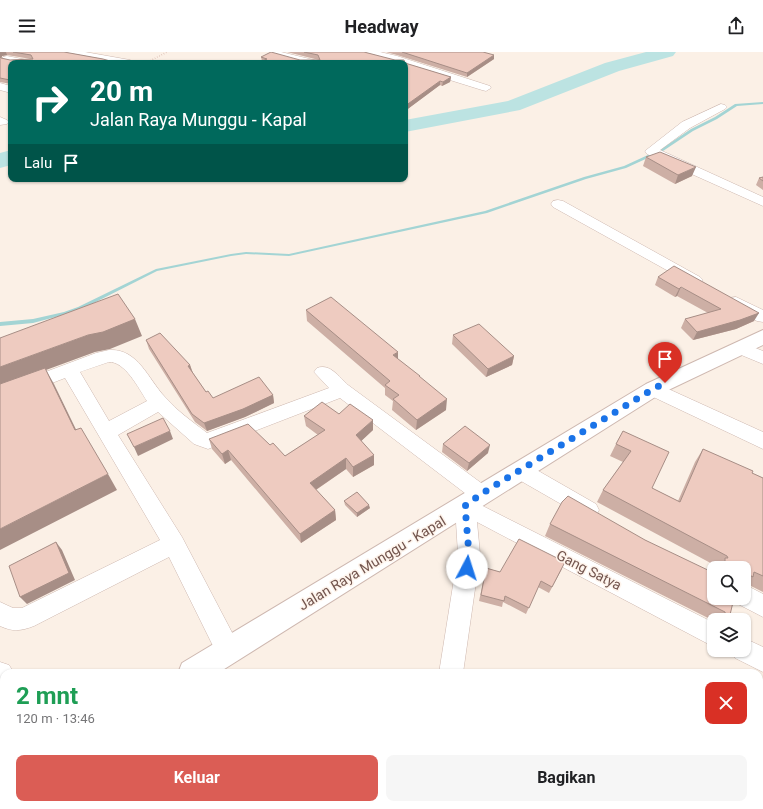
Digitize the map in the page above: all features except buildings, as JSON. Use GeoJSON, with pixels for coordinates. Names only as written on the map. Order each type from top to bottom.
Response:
{"type":"FeatureCollection","features":[{"type":"Feature","properties":{"kind":"street"},"geometry":{"type":"LineString","coordinates":[[366,52],[393,58]]}},
{"type":"Feature","properties":{"kind":"street"},"geometry":{"type":"LineString","coordinates":[[74,54],[112,60]]}},
{"type":"Feature","properties":{"kind":"street"},"geometry":{"type":"LineString","coordinates":[[277,54],[302,60]]}},
{"type":"Feature","properties":{"kind":"street"},"geometry":{"type":"LineString","coordinates":[[96,60],[100,58]]}},
{"type":"Feature","properties":{"kind":"street"},"geometry":{"type":"LineString","coordinates":[[7,59],[12,60]]}},
{"type":"Feature","properties":{"kind":"street"},"geometry":{"type":"LineString","coordinates":[[408,63],[486,88]]}},
{"type":"Feature","properties":{"kind":"street"},"geometry":{"type":"LineString","coordinates":[[721,107],[686,125],[651,151],[763,202]]}},
{"type":"Feature","properties":{"kind":"street"},"geometry":{"type":"LineString","coordinates":[[558,204],[708,287]]}},
{"type":"Feature","properties":{"kind":"street"},"geometry":{"type":"LineString","coordinates":[[722,295],[763,317]]}},
{"type":"Feature","properties":{"kind":"street","name":"Jalan Raya Munggu - Kapal"},"geometry":{"type":"LineString","coordinates":[[198,669],[653,389],[763,337]]}},
{"type":"Feature","properties":{"kind":"street"},"geometry":{"type":"LineString","coordinates":[[740,348],[763,358]]}},
{"type":"Feature","properties":{"kind":"street"},"geometry":{"type":"LineString","coordinates":[[0,396],[69,369],[102,358],[119,357],[131,365],[159,403],[201,439],[208,441],[342,390]]}},
{"type":"Feature","properties":{"kind":"street"},"geometry":{"type":"LineString","coordinates":[[69,369],[174,544],[228,650]]}},
{"type":"Feature","properties":{"kind":"street","name":"Gang Satya"},"geometry":{"type":"LineString","coordinates":[[323,372],[342,390],[473,500],[707,631]]}},
{"type":"Feature","properties":{"kind":"street"},"geometry":{"type":"LineString","coordinates":[[653,389],[763,441]]}},
{"type":"Feature","properties":{"kind":"street"},"geometry":{"type":"LineString","coordinates":[[106,432],[159,403]]}},
{"type":"Feature","properties":{"kind":"street"},"geometry":{"type":"LineString","coordinates":[[521,471],[604,518]]}},
{"type":"Feature","properties":{"kind":"street"},"geometry":{"type":"LineString","coordinates":[[452,669],[469,554],[473,500]]}},
{"type":"Feature","properties":{"kind":"street"},"geometry":{"type":"LineString","coordinates":[[0,614],[11,620],[18,621],[26,618],[174,544]]}},
{"type":"Feature","properties":{"kind":"street"},"geometry":{"type":"LineString","coordinates":[[751,599],[763,606]]}},
{"type":"Feature","properties":{"kind":"street"},"geometry":{"type":"LineString","coordinates":[[751,654],[763,660]]}},
{"type":"Feature","properties":{"kind":"path"},"geometry":{"type":"LineString","coordinates":[[152,60],[167,52]]}},
{"type":"Feature","properties":{"kind":"waterway"},"geometry":{"type":"LineString","coordinates":[[408,125],[513,106],[612,67],[667,52]]}},
{"type":"Feature","properties":{"kind":"waterway"},"geometry":{"type":"LineString","coordinates":[[0,324],[33,321],[80,308],[156,270],[246,253],[289,255],[486,212],[585,178],[625,167],[662,150],[692,130],[716,118],[736,105],[763,103]]}},
{"type":"Feature","properties":{"kind":"waterway"},"geometry":{"type":"LineString","coordinates":[[0,161],[8,158]]}},
{"type":"Feature","properties":{"kind":"route"},"geometry":{"type":"LineString","coordinates":[[467,568],[469,554],[465,506],[481,494],[665,383]]}}]}
